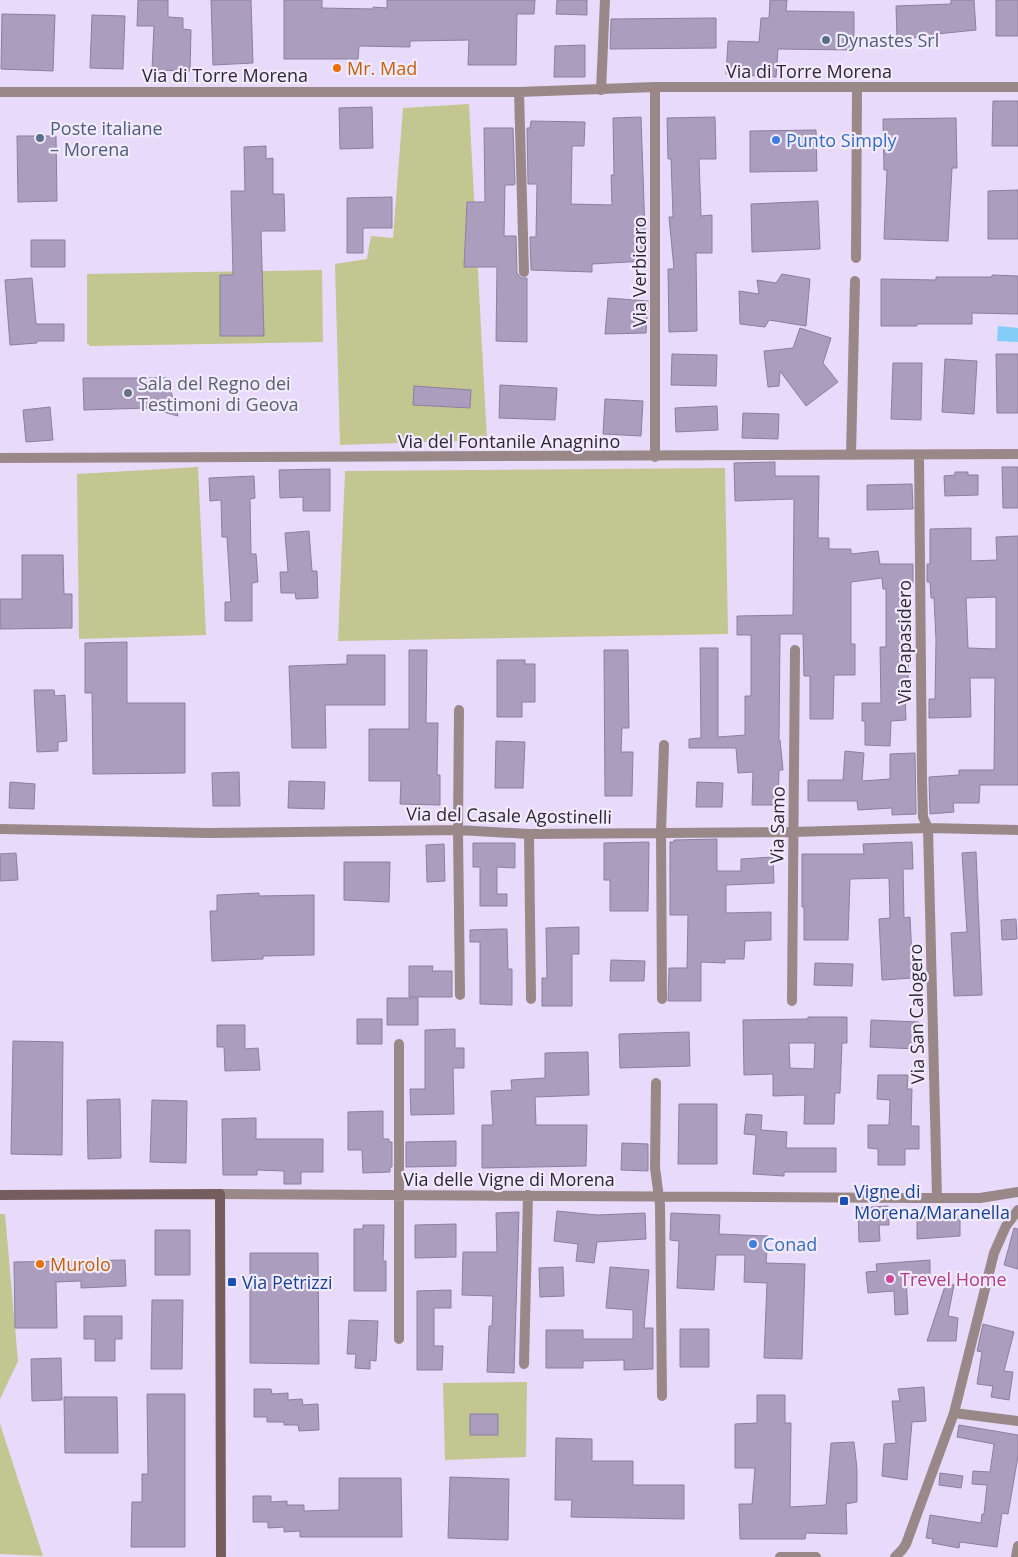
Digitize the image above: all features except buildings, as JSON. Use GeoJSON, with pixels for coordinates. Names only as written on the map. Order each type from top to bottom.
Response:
{"type":"FeatureCollection","features":[{"type":"Feature","properties":{"kind":"street"},"geometry":{"type":"LineString","coordinates":[[601,90],[604,0]]}},
{"type":"Feature","properties":{"kind":"street","name":"Via di Torre Morena"},"geometry":{"type":"LineString","coordinates":[[0,92],[519,92],[655,87],[1018,87]]}},
{"type":"Feature","properties":{"kind":"street","name":"Via Verbicaro"},"geometry":{"type":"LineString","coordinates":[[655,87],[656,457]]}},
{"type":"Feature","properties":{"kind":"street"},"geometry":{"type":"LineString","coordinates":[[856,258],[857,87]]}},
{"type":"Feature","properties":{"kind":"street"},"geometry":{"type":"LineString","coordinates":[[519,92],[524,272]]}},
{"type":"Feature","properties":{"kind":"street"},"geometry":{"type":"LineString","coordinates":[[851,455],[855,281]]}},
{"type":"Feature","properties":{"kind":"street","name":"Via del Fontanile Anagnino"},"geometry":{"type":"LineString","coordinates":[[0,458],[656,457],[1018,454]]}},
{"type":"Feature","properties":{"kind":"street","name":"Via Papasidero"},"geometry":{"type":"LineString","coordinates":[[919,455],[922,780],[923,817],[928,828]]}},
{"type":"Feature","properties":{"kind":"street","name":"Via Samo"},"geometry":{"type":"LineString","coordinates":[[792,1000],[795,650]]}},
{"type":"Feature","properties":{"kind":"street"},"geometry":{"type":"LineString","coordinates":[[460,710],[458,830],[460,995]]}},
{"type":"Feature","properties":{"kind":"street"},"geometry":{"type":"LineString","coordinates":[[662,999],[661,832],[664,745]]}},
{"type":"Feature","properties":{"kind":"street","name":"Via del Casale Agostinelli"},"geometry":{"type":"LineString","coordinates":[[0,829],[208,833],[458,830],[529,834],[793,832],[928,828],[1018,830]]}},
{"type":"Feature","properties":{"kind":"street","name":"Via San Calogero"},"geometry":{"type":"LineString","coordinates":[[928,828],[937,1198]]}},
{"type":"Feature","properties":{"kind":"street"},"geometry":{"type":"LineString","coordinates":[[529,834],[531,1000]]}},
{"type":"Feature","properties":{"kind":"street"},"geometry":{"type":"LineString","coordinates":[[399,1044],[399,1339]]}},
{"type":"Feature","properties":{"kind":"street"},"geometry":{"type":"LineString","coordinates":[[656,1084],[656,1175],[660,1211],[662,1396]]}},
{"type":"Feature","properties":{"kind":"street","name":"Via delle Vigne di Morena"},"geometry":{"type":"LineString","coordinates":[[0,1195],[220,1194],[980,1198],[1018,1192]]}},
{"type":"Feature","properties":{"kind":"street"},"geometry":{"type":"LineString","coordinates":[[220,1194],[220,1557]]}},
{"type":"Feature","properties":{"kind":"street"},"geometry":{"type":"LineString","coordinates":[[524,1364],[528,1196]]}},
{"type":"Feature","properties":{"kind":"street"},"geometry":{"type":"LineString","coordinates":[[895,1557],[906,1544],[954,1413],[991,1261],[999,1238],[1018,1210]]}},
{"type":"Feature","properties":{"kind":"street"},"geometry":{"type":"LineString","coordinates":[[954,1413],[1018,1421]]}},
{"type":"Feature","properties":{"kind":"street"},"geometry":{"type":"LineString","coordinates":[[1016,1557],[1018,1546]]}},
{"type":"Feature","properties":{"kind":"street"},"geometry":{"type":"LineString","coordinates":[[780,1557],[816,1557]]}},
{"type":"Feature","properties":{"kind":"green space"},"geometry":{"type":"Polygon","coordinates":[[[469,104],[487,440],[340,445],[335,264],[367,259],[371,236],[393,238],[403,108],[469,104]]]}},
{"type":"Feature","properties":{"kind":"green space"},"geometry":{"type":"Polygon","coordinates":[[[322,270],[323,342],[89,346],[87,344],[87,274],[322,270]]]}},
{"type":"Feature","properties":{"kind":"green space"},"geometry":{"type":"Polygon","coordinates":[[[198,467],[206,635],[79,639],[77,474],[198,467]]]}},
{"type":"Feature","properties":{"kind":"green space"},"geometry":{"type":"Polygon","coordinates":[[[725,468],[728,634],[338,641],[345,471],[725,468]]]}},
{"type":"Feature","properties":{"kind":"green space"},"geometry":{"type":"Polygon","coordinates":[[[0,1214],[5,1214],[18,1361],[0,1399],[0,1214]]]}},
{"type":"Feature","properties":{"kind":"green space"},"geometry":{"type":"Polygon","coordinates":[[[527,1382],[526,1457],[445,1460],[443,1383],[527,1382]]]}},
{"type":"Feature","properties":{"kind":"green space"},"geometry":{"type":"Polygon","coordinates":[[[0,1424],[43,1556],[0,1554],[0,1424]]]}},
{"type":"Feature","properties":{"kind":"water"},"geometry":{"type":"Polygon","coordinates":[[[998,326],[1018,328],[1018,342],[997,341],[998,326]]]}},
{"type":"Feature","properties":{"kind":"place","name":"Dynastes Srl"},"geometry":{"type":"Point","coordinates":[826,40]}},
{"type":"Feature","properties":{"kind":"place","name":"Mr. Mad"},"geometry":{"type":"Point","coordinates":[337,68]}},
{"type":"Feature","properties":{"kind":"place","name":"Poste italiane – Morena"},"geometry":{"type":"Point","coordinates":[40,138]}},
{"type":"Feature","properties":{"kind":"place","name":"Punto Simply"},"geometry":{"type":"Point","coordinates":[776,140]}},
{"type":"Feature","properties":{"kind":"place","name":"Sala del Regno dei Testimoni di Geova"},"geometry":{"type":"Point","coordinates":[128,393]}},
{"type":"Feature","properties":{"kind":"place","name":"Vigne di Morena/Maranella"},"geometry":{"type":"Point","coordinates":[844,1201]}},
{"type":"Feature","properties":{"kind":"place","name":"Conad"},"geometry":{"type":"Point","coordinates":[753,1244]}},
{"type":"Feature","properties":{"kind":"place","name":"Murolo"},"geometry":{"type":"Point","coordinates":[40,1264]}},
{"type":"Feature","properties":{"kind":"place","name":"Trevel Home"},"geometry":{"type":"Point","coordinates":[890,1279]}},
{"type":"Feature","properties":{"kind":"place","name":"Via Petrizzi"},"geometry":{"type":"Point","coordinates":[232,1282]}}]}
